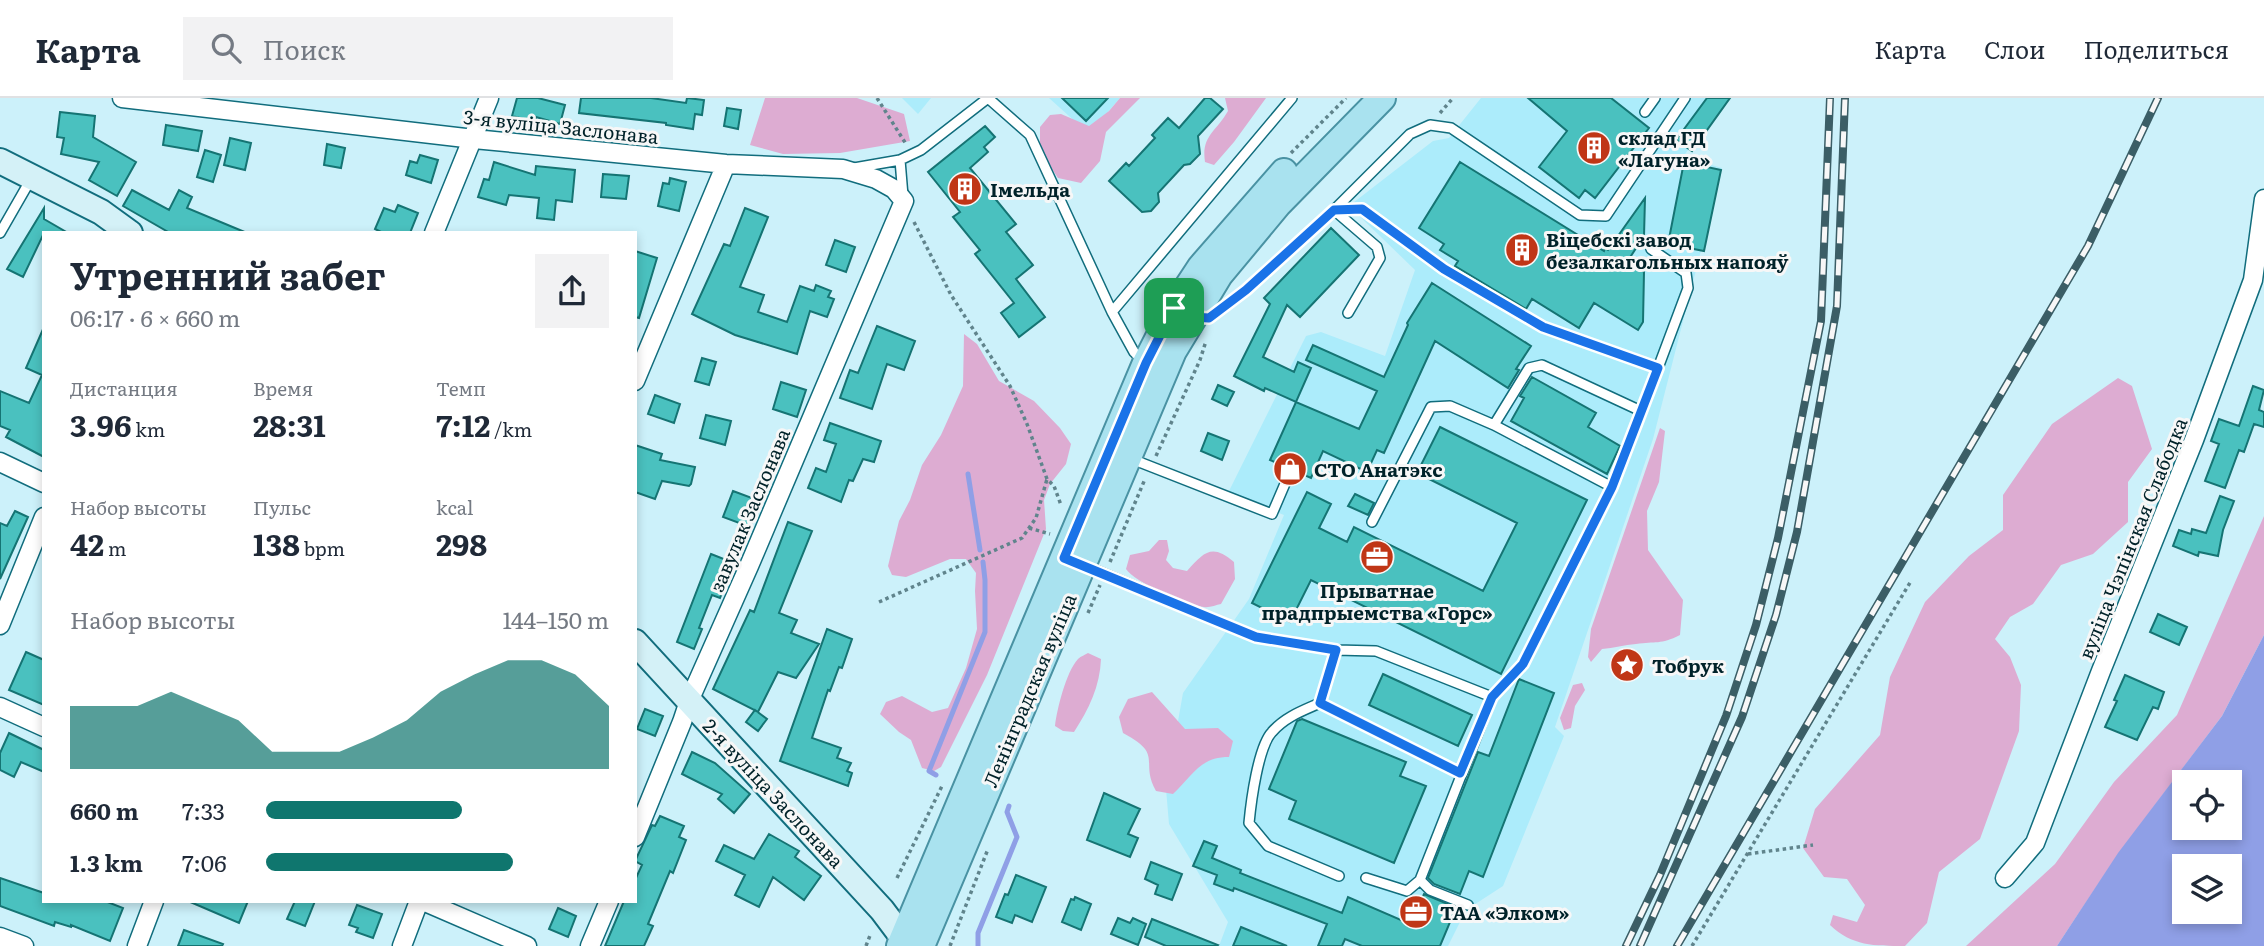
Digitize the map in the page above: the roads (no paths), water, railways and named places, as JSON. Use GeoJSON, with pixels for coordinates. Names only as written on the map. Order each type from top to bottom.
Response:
{"type":"FeatureCollection","features":[{"type":"Feature","properties":{"kind":"main road","name":"Ленінградская вуліца"},"geometry":{"type":"LineString","coordinates":[[1192,315],[1201,267],[1248,211],[1357,98]]}},
{"type":"Feature","properties":{"kind":"main road","name":"Ленінградская вуліца"},"geometry":{"type":"LineString","coordinates":[[908,944],[1083,565],[1129,458],[1155,367],[1219,275],[1278,204],[1382,98]]}},
{"type":"Feature","properties":{"kind":"main road"},"geometry":{"type":"LineString","coordinates":[[0,161],[101,212],[127,231]]}},
{"type":"Feature","properties":{"kind":"main road","name":"2-я вуліца Заслонава"},"geometry":{"type":"LineString","coordinates":[[637,644],[882,910],[908,944]]}},
{"type":"Feature","properties":{"kind":"street","name":"3-я вуліца Заслонава"},"geometry":{"type":"LineString","coordinates":[[122,98],[474,139],[726,164],[843,170],[876,179],[894,190],[904,201]]}},
{"type":"Feature","properties":{"kind":"street"},"geometry":{"type":"LineString","coordinates":[[435,231],[489,98]]}},
{"type":"Feature","properties":{"kind":"street"},"geometry":{"type":"LineString","coordinates":[[637,376],[726,164]]}},
{"type":"Feature","properties":{"kind":"street","name":"вуліца Чэпінская Слабодка"},"geometry":{"type":"LineString","coordinates":[[2005,878],[2035,843],[2194,440],[2252,279],[2264,199]]}},
{"type":"Feature","properties":{"kind":"street","name":"завулак Заслонава"},"geometry":{"type":"LineString","coordinates":[[637,832],[689,701],[904,201]]}},
{"type":"Feature","properties":{"kind":"street"},"geometry":{"type":"LineString","coordinates":[[0,462],[42,482]]}},
{"type":"Feature","properties":{"kind":"street"},"geometry":{"type":"LineString","coordinates":[[0,625],[42,522]]}},
{"type":"Feature","properties":{"kind":"street"},"geometry":{"type":"LineString","coordinates":[[0,707],[42,726]]}},
{"type":"Feature","properties":{"kind":"street"},"geometry":{"type":"LineString","coordinates":[[137,946],[154,903]]}},
{"type":"Feature","properties":{"kind":"street"},"geometry":{"type":"LineString","coordinates":[[402,946],[420,903]]}},
{"type":"Feature","properties":{"kind":"street"},"geometry":{"type":"LineString","coordinates":[[426,903],[527,946]]}},
{"type":"Feature","properties":{"kind":"street"},"geometry":{"type":"LineString","coordinates":[[590,946],[608,903]]}},
{"type":"Feature","properties":{"kind":"street"},"geometry":{"type":"LineString","coordinates":[[0,937],[24,946]]}},
{"type":"Feature","properties":{"kind":"lane"},"geometry":{"type":"LineString","coordinates":[[843,170],[900,160],[988,98],[1030,135],[1112,312],[1134,352],[1155,367]]}},
{"type":"Feature","properties":{"kind":"lane"},"geometry":{"type":"LineString","coordinates":[[1112,312],[1292,98]]}},
{"type":"Feature","properties":{"kind":"lane"},"geometry":{"type":"LineString","coordinates":[[1645,112],[1655,98]]}},
{"type":"Feature","properties":{"kind":"lane"},"geometry":{"type":"LineString","coordinates":[[1192,315],[1246,290],[1334,210],[1410,134],[1430,125],[1451,128],[1580,215],[1606,216],[1685,98]]}},
{"type":"Feature","properties":{"kind":"lane"},"geometry":{"type":"LineString","coordinates":[[900,160],[904,201]]}},
{"type":"Feature","properties":{"kind":"lane"},"geometry":{"type":"LineString","coordinates":[[0,233],[32,177]]}},
{"type":"Feature","properties":{"kind":"lane"},"geometry":{"type":"LineString","coordinates":[[1334,210],[1362,209],[1444,269],[1543,327],[1658,368]]}},
{"type":"Feature","properties":{"kind":"lane"},"geometry":{"type":"LineString","coordinates":[[1334,210],[1377,247],[1380,258],[1348,313]]}},
{"type":"Feature","properties":{"kind":"lane"},"geometry":{"type":"LineString","coordinates":[[1366,878],[1407,891],[1420,880],[1492,697],[1523,664],[1612,487],[1688,288],[1686,273],[1651,249]]}},
{"type":"Feature","properties":{"kind":"lane"},"geometry":{"type":"LineString","coordinates":[[1494,425],[1529,368],[1542,365],[1641,411]]}},
{"type":"Feature","properties":{"kind":"lane"},"geometry":{"type":"LineString","coordinates":[[1372,522],[1431,407],[1450,406],[1494,425],[1612,487]]}},
{"type":"Feature","properties":{"kind":"lane"},"geometry":{"type":"LineString","coordinates":[[1129,458],[1272,514],[1290,472]]}},
{"type":"Feature","properties":{"kind":"lane"},"geometry":{"type":"LineString","coordinates":[[1083,565],[1256,637],[1336,650],[1376,651],[1492,697]]}},
{"type":"Feature","properties":{"kind":"lane"},"geometry":{"type":"LineString","coordinates":[[1320,703],[1336,650]]}},
{"type":"Feature","properties":{"kind":"lane"},"geometry":{"type":"LineString","coordinates":[[1339,876],[1268,846],[1249,823],[1253,784],[1270,733],[1293,714],[1320,703],[1460,773]]}},
{"type":"Feature","properties":{"kind":"lane"},"geometry":{"type":"LineString","coordinates":[[1420,880],[1430,890],[1468,905]]}},
{"type":"Feature","properties":{"kind":"water"},"geometry":{"type":"Polygon","coordinates":[[[2264,635],[2264,946],[2057,946],[2118,853],[2172,782],[2172,840],[2242,840],[2242,770],[2181,770],[2222,716],[2264,635]]]}},
{"type":"Feature","properties":{"kind":"waterway"},"geometry":{"type":"LineString","coordinates":[[968,474],[980,550]]}},
{"type":"Feature","properties":{"kind":"waterway"},"geometry":{"type":"LineString","coordinates":[[936,775],[929,771],[985,632],[983,562]]}},
{"type":"Feature","properties":{"kind":"waterway"},"geometry":{"type":"LineString","coordinates":[[978,946],[978,933],[1017,837],[1007,812],[1009,806]]}},
{"type":"Feature","properties":{"kind":"railway"},"geometry":{"type":"LineString","coordinates":[[1626,946],[1660,875],[1726,716],[1756,625],[1778,538],[1821,321],[1830,98]]}},
{"type":"Feature","properties":{"kind":"railway"},"geometry":{"type":"LineString","coordinates":[[1640,946],[1742,717],[1776,615],[1797,532],[1837,306],[1845,98]]}},
{"type":"Feature","properties":{"kind":"railway"},"geometry":{"type":"LineString","coordinates":[[1677,946],[2088,246],[2158,98]]}},
{"type":"Feature","properties":{"kind":"place","name":"склад ГД «Лагуна»"},"geometry":{"type":"Point","coordinates":[1594,148]}},
{"type":"Feature","properties":{"kind":"place","name":"Імельда"},"geometry":{"type":"Point","coordinates":[965,189]}},
{"type":"Feature","properties":{"kind":"place","name":"Віцебскі завод безалкагольных напояў"},"geometry":{"type":"Point","coordinates":[1522,250]}},
{"type":"Feature","properties":{"kind":"place","name":"СТО Анатэкс"},"geometry":{"type":"Point","coordinates":[1290,469]}},
{"type":"Feature","properties":{"kind":"place","name":"Прыватнае прадпрыемства «Горс»"},"geometry":{"type":"Point","coordinates":[1377,557]}},
{"type":"Feature","properties":{"kind":"place","name":"Тобрук"},"geometry":{"type":"Point","coordinates":[1627,665]}},
{"type":"Feature","properties":{"kind":"place","name":"ТАА «Элком»"},"geometry":{"type":"Point","coordinates":[1416,912]}}]}
